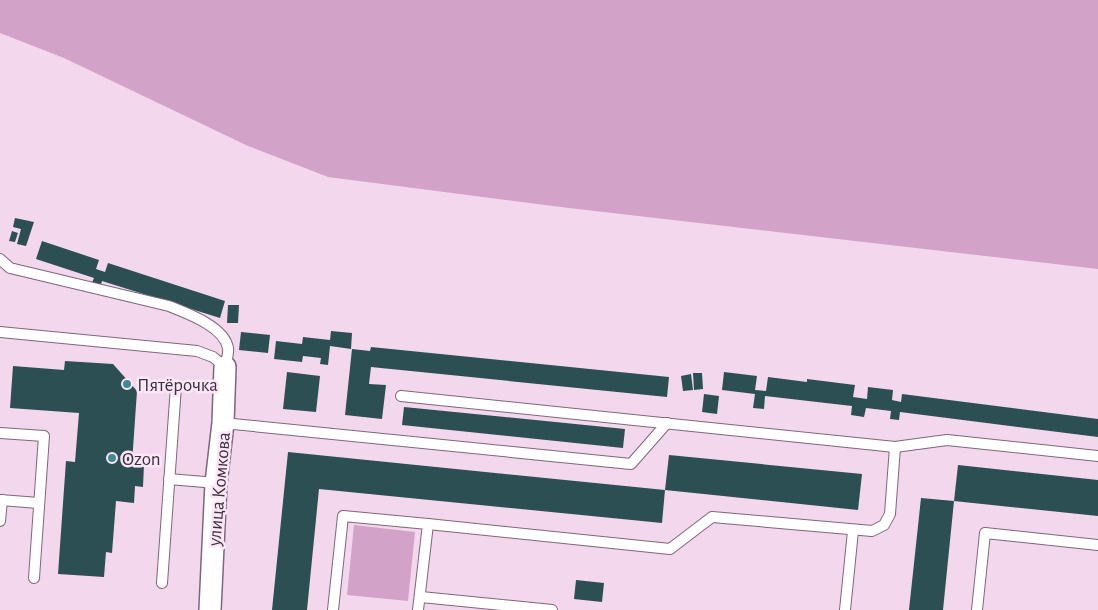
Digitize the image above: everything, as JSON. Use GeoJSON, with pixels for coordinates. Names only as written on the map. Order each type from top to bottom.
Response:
{"type":"FeatureCollection","features":[{"type":"Feature","properties":{"kind":"street","name":"улица Комкова"},"geometry":{"type":"LineString","coordinates":[[210,610],[216,483],[223,423],[225,367]]}},
{"type":"Feature","properties":{"kind":"lane"},"geometry":{"type":"LineString","coordinates":[[0,259],[10,268],[169,306],[192,315],[209,325],[222,337],[228,348],[225,367]]}},
{"type":"Feature","properties":{"kind":"lane"},"geometry":{"type":"LineString","coordinates":[[0,333],[198,351],[213,357],[225,367]]}},
{"type":"Feature","properties":{"kind":"lane"},"geometry":{"type":"LineString","coordinates":[[162,583],[176,386]]}},
{"type":"Feature","properties":{"kind":"lane"},"geometry":{"type":"LineString","coordinates":[[401,396],[895,447],[947,440],[1098,456]]}},
{"type":"Feature","properties":{"kind":"lane"},"geometry":{"type":"LineString","coordinates":[[223,423],[631,464],[667,423]]}},
{"type":"Feature","properties":{"kind":"lane"},"geometry":{"type":"LineString","coordinates":[[0,433],[44,436],[34,578]]}},
{"type":"Feature","properties":{"kind":"lane"},"geometry":{"type":"LineString","coordinates":[[333,610],[343,516],[670,549],[712,517],[872,532],[884,525],[890,514],[895,447]]}},
{"type":"Feature","properties":{"kind":"lane"},"geometry":{"type":"LineString","coordinates":[[169,479],[216,483]]}},
{"type":"Feature","properties":{"kind":"lane"},"geometry":{"type":"LineString","coordinates":[[0,521],[1,500],[40,503]]}},
{"type":"Feature","properties":{"kind":"lane"},"geometry":{"type":"LineString","coordinates":[[418,610],[428,524]]}},
{"type":"Feature","properties":{"kind":"lane"},"geometry":{"type":"LineString","coordinates":[[845,610],[853,531]]}},
{"type":"Feature","properties":{"kind":"lane"},"geometry":{"type":"LineString","coordinates":[[977,610],[985,533],[1098,545]]}},
{"type":"Feature","properties":{"kind":"lane"},"geometry":{"type":"LineString","coordinates":[[420,597],[552,610]]}},
{"type":"Feature","properties":{"kind":"shaded area"},"geometry":{"type":"Polygon","coordinates":[[[0,0],[1098,0],[1098,269],[569,208],[328,177],[248,146],[64,58],[0,33],[0,0]]]}},
{"type":"Feature","properties":{"kind":"shaded area"},"geometry":{"type":"Polygon","coordinates":[[[354,525],[415,532],[408,601],[347,595],[354,525]]]}},
{"type":"Feature","properties":{"kind":"building"},"geometry":{"type":"Polygon","coordinates":[[[15,218],[34,222],[26,246],[17,244],[21,229],[13,227],[15,218]]]}},
{"type":"Feature","properties":{"kind":"building"},"geometry":{"type":"Polygon","coordinates":[[[12,231],[18,233],[15,242],[9,241],[12,231]]]}},
{"type":"Feature","properties":{"kind":"building"},"geometry":{"type":"Polygon","coordinates":[[[42,241],[99,260],[96,269],[105,272],[108,263],[225,301],[220,318],[102,281],[100,288],[91,285],[94,278],[36,259],[42,241]]]}},
{"type":"Feature","properties":{"kind":"building"},"geometry":{"type":"Polygon","coordinates":[[[228,305],[239,305],[238,323],[227,323],[228,305]]]}},
{"type":"Feature","properties":{"kind":"building"},"geometry":{"type":"Polygon","coordinates":[[[331,331],[352,333],[351,349],[330,346],[328,365],[320,364],[321,358],[303,356],[302,362],[274,359],[276,341],[302,344],[303,337],[330,340],[331,331]]]}},
{"type":"Feature","properties":{"kind":"building"},"geometry":{"type":"Polygon","coordinates":[[[241,332],[270,335],[268,353],[239,350],[241,332]]]}},
{"type":"Feature","properties":{"kind":"building"},"geometry":{"type":"Polygon","coordinates":[[[371,347],[669,377],[667,397],[371,367],[369,384],[386,385],[382,419],[345,415],[352,349],[370,351],[371,347]]]}},
{"type":"Feature","properties":{"kind":"building"},"geometry":{"type":"Polygon","coordinates":[[[65,361],[113,364],[137,391],[132,463],[144,464],[143,487],[135,486],[134,503],[116,501],[112,553],[106,552],[104,577],[58,574],[66,461],[75,462],[79,413],[10,408],[13,366],[64,370],[65,361]]]}},
{"type":"Feature","properties":{"kind":"building"},"geometry":{"type":"Polygon","coordinates":[[[287,372],[320,376],[316,412],[283,409],[287,372]]]}},
{"type":"Feature","properties":{"kind":"building"},"geometry":{"type":"Polygon","coordinates":[[[724,372],[757,376],[755,390],[766,391],[768,377],[807,382],[807,379],[855,385],[853,397],[867,399],[868,387],[893,390],[892,400],[901,402],[902,394],[1098,419],[1098,437],[900,412],[899,420],[890,419],[891,411],[866,408],[864,417],[851,415],[852,406],[765,396],[764,409],[753,408],[755,394],[722,390],[724,372]]]}},
{"type":"Feature","properties":{"kind":"building"},"geometry":{"type":"Polygon","coordinates":[[[693,373],[702,373],[703,389],[694,390],[693,373]]]}},
{"type":"Feature","properties":{"kind":"building"},"geometry":{"type":"Polygon","coordinates":[[[691,374],[693,390],[683,391],[681,376],[691,374]]]}},
{"type":"Feature","properties":{"kind":"building"},"geometry":{"type":"Polygon","coordinates":[[[704,394],[719,396],[717,414],[702,412],[704,394]]]}},
{"type":"Feature","properties":{"kind":"building"},"geometry":{"type":"Polygon","coordinates":[[[404,407],[625,429],[623,448],[402,425],[404,407]]]}},
{"type":"Feature","properties":{"kind":"building"},"geometry":{"type":"Polygon","coordinates":[[[288,452],[665,490],[662,523],[319,489],[307,610],[272,610],[288,452]]]}},
{"type":"Feature","properties":{"kind":"building"},"geometry":{"type":"Polygon","coordinates":[[[669,455],[862,474],[858,510],[665,490],[669,455]]]}},
{"type":"Feature","properties":{"kind":"building"},"geometry":{"type":"Polygon","coordinates":[[[958,465],[1098,480],[1098,516],[954,501],[958,465]]]}},
{"type":"Feature","properties":{"kind":"building"},"geometry":{"type":"Polygon","coordinates":[[[921,498],[954,501],[943,610],[909,610],[921,498]]]}},
{"type":"Feature","properties":{"kind":"building"},"geometry":{"type":"Polygon","coordinates":[[[576,580],[604,583],[602,602],[574,599],[576,580]]]}},
{"type":"Feature","properties":{"kind":"place","name":"Пятёрочка"},"geometry":{"type":"Point","coordinates":[127,384]}},
{"type":"Feature","properties":{"kind":"place","name":"Ozon"},"geometry":{"type":"Point","coordinates":[112,458]}}]}
